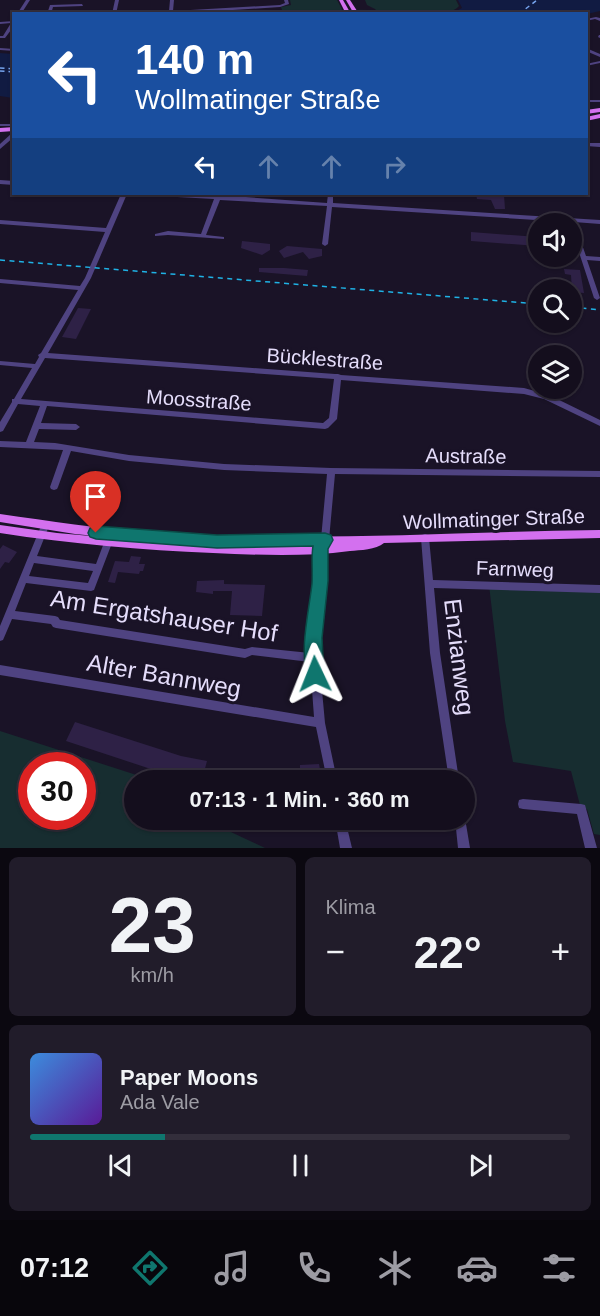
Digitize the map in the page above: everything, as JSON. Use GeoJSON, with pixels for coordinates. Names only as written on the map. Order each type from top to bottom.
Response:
{"type":"FeatureCollection","features":[{"type":"Feature","properties":{"kind":"main road"},"geometry":{"type":"LineString","coordinates":[[0,127],[12,126]]}},
{"type":"Feature","properties":{"kind":"main road","name":"Wollmatinger Straße"},"geometry":{"type":"LineString","coordinates":[[0,518],[43,531],[108,543],[252,549],[323,544]]}},
{"type":"Feature","properties":{"kind":"main road","name":"Wollmatinger Straße"},"geometry":{"type":"LineString","coordinates":[[0,529],[189,541],[365,545],[388,540],[425,538],[600,534]]}},
{"type":"Feature","properties":{"kind":"street"},"geometry":{"type":"LineString","coordinates":[[172,0],[171,12],[287,2]]}},
{"type":"Feature","properties":{"kind":"street"},"geometry":{"type":"LineString","coordinates":[[198,0],[199,10]]}},
{"type":"Feature","properties":{"kind":"street"},"geometry":{"type":"LineString","coordinates":[[50,12],[51,6],[83,2]]}},
{"type":"Feature","properties":{"kind":"street"},"geometry":{"type":"LineString","coordinates":[[2,37],[12,24]]}},
{"type":"Feature","properties":{"kind":"street"},"geometry":{"type":"LineString","coordinates":[[0,147],[12,135]]}},
{"type":"Feature","properties":{"kind":"street"},"geometry":{"type":"LineString","coordinates":[[0,429],[34,366],[96,262],[124,195]]}},
{"type":"Feature","properties":{"kind":"street"},"geometry":{"type":"LineString","coordinates":[[179,195],[528,217]]}},
{"type":"Feature","properties":{"kind":"street"},"geometry":{"type":"LineString","coordinates":[[325,244],[331,195]]}},
{"type":"Feature","properties":{"kind":"street"},"geometry":{"type":"LineString","coordinates":[[203,236],[218,197]]}},
{"type":"Feature","properties":{"kind":"street"},"geometry":{"type":"LineString","coordinates":[[582,221],[600,222]]}},
{"type":"Feature","properties":{"kind":"street"},"geometry":{"type":"LineString","coordinates":[[0,222],[108,230]]}},
{"type":"Feature","properties":{"kind":"street"},"geometry":{"type":"LineString","coordinates":[[157,236],[168,233],[222,238]]}},
{"type":"Feature","properties":{"kind":"street"},"geometry":{"type":"LineString","coordinates":[[582,255],[597,298]]}},
{"type":"Feature","properties":{"kind":"street"},"geometry":{"type":"LineString","coordinates":[[583,258],[600,259]]}},
{"type":"Feature","properties":{"kind":"street"},"geometry":{"type":"LineString","coordinates":[[0,281],[81,288]]}},
{"type":"Feature","properties":{"kind":"street","name":"Bücklestraße"},"geometry":{"type":"LineString","coordinates":[[41,355],[524,391],[546,397],[600,423]]}},
{"type":"Feature","properties":{"kind":"street"},"geometry":{"type":"LineString","coordinates":[[0,363],[34,366]]}},
{"type":"Feature","properties":{"kind":"street","name":"Moosstraße"},"geometry":{"type":"LineString","coordinates":[[15,401],[325,426],[333,419],[338,376]]}},
{"type":"Feature","properties":{"kind":"street"},"geometry":{"type":"LineString","coordinates":[[29,445],[44,405]]}},
{"type":"Feature","properties":{"kind":"street"},"geometry":{"type":"LineString","coordinates":[[36,426],[76,427]]}},
{"type":"Feature","properties":{"kind":"street","name":"Austraße"},"geometry":{"type":"LineString","coordinates":[[0,444],[69,448],[171,463],[331,471],[600,474]]}},
{"type":"Feature","properties":{"kind":"street"},"geometry":{"type":"LineString","coordinates":[[54,487],[69,448]]}},
{"type":"Feature","properties":{"kind":"street"},"geometry":{"type":"LineString","coordinates":[[330,770],[320,723],[314,658],[331,471]]}},
{"type":"Feature","properties":{"kind":"street"},"geometry":{"type":"LineString","coordinates":[[0,637],[43,531]]}},
{"type":"Feature","properties":{"kind":"street","name":"Enzianweg"},"geometry":{"type":"LineString","coordinates":[[425,538],[435,653],[453,770]]}},
{"type":"Feature","properties":{"kind":"street"},"geometry":{"type":"LineString","coordinates":[[23,579],[92,587],[108,543]]}},
{"type":"Feature","properties":{"kind":"street"},"geometry":{"type":"LineString","coordinates":[[31,559],[99,568]]}},
{"type":"Feature","properties":{"kind":"street","name":"Farnweg"},"geometry":{"type":"LineString","coordinates":[[429,584],[600,589]]}},
{"type":"Feature","properties":{"kind":"street","name":"Am Ergatshauser Hof"},"geometry":{"type":"LineString","coordinates":[[9,615],[55,620],[56,624],[245,654],[252,651],[314,658]]}},
{"type":"Feature","properties":{"kind":"street","name":"Alter Bannweg"},"geometry":{"type":"LineString","coordinates":[[0,670],[320,723]]}},
{"type":"Feature","properties":{"kind":"street"},"geometry":{"type":"LineString","coordinates":[[523,804],[581,809],[591,848]]}},
{"type":"Feature","properties":{"kind":"street"},"geometry":{"type":"LineString","coordinates":[[342,830],[346,848]]}},
{"type":"Feature","properties":{"kind":"street"},"geometry":{"type":"LineString","coordinates":[[462,830],[464,848]]}},
{"type":"Feature","properties":{"kind":"green space"},"geometry":{"type":"Polygon","coordinates":[[[290,0],[337,0],[343,12],[283,12],[281,7],[291,5],[290,0]]]}},
{"type":"Feature","properties":{"kind":"green space"},"geometry":{"type":"Polygon","coordinates":[[[365,0],[456,0],[459,6],[448,12],[378,12],[367,5],[365,0]]]}},
{"type":"Feature","properties":{"kind":"green space"},"geometry":{"type":"Polygon","coordinates":[[[489,585],[600,589],[600,835],[594,834],[587,809],[581,809],[571,771],[513,762],[505,721],[489,585]]]}},
{"type":"Feature","properties":{"kind":"green space"},"geometry":{"type":"Polygon","coordinates":[[[0,731],[65,752],[18,752],[18,830],[96,830],[96,762],[124,771],[124,830],[227,830],[265,848],[0,848],[0,731]]]}},
{"type":"Feature","properties":{"kind":"water"},"geometry":{"type":"Polygon","coordinates":[[[458,0],[600,0],[600,11],[588,14],[454,12],[462,8],[458,0]]]}},
{"type":"Feature","properties":{"kind":"water"},"geometry":{"type":"Polygon","coordinates":[[[0,53],[12,54],[12,98],[0,96],[0,53]]]}},
{"type":"Feature","properties":{"kind":"building"},"geometry":{"type":"Polygon","coordinates":[[[476,195],[504,195],[505,209],[495,209],[491,200],[477,199],[476,195]]]}},
{"type":"Feature","properties":{"kind":"building"},"geometry":{"type":"Polygon","coordinates":[[[471,232],[528,236],[528,245],[471,241],[471,232]]]}},
{"type":"Feature","properties":{"kind":"building"},"geometry":{"type":"Polygon","coordinates":[[[242,241],[270,244],[270,250],[262,255],[241,248],[242,241]]]}},
{"type":"Feature","properties":{"kind":"building"},"geometry":{"type":"Polygon","coordinates":[[[287,246],[322,249],[322,256],[309,259],[303,252],[284,258],[279,251],[287,246]]]}},
{"type":"Feature","properties":{"kind":"building"},"geometry":{"type":"Polygon","coordinates":[[[259,268],[308,270],[307,276],[259,272],[259,268]]]}},
{"type":"Feature","properties":{"kind":"building"},"geometry":{"type":"Polygon","coordinates":[[[564,269],[580,270],[582,279],[571,279],[571,275],[565,274],[564,269]]]}},
{"type":"Feature","properties":{"kind":"building"},"geometry":{"type":"Polygon","coordinates":[[[78,308],[91,309],[76,339],[62,337],[78,308]]]}},
{"type":"Feature","properties":{"kind":"building"},"geometry":{"type":"Polygon","coordinates":[[[3,545],[17,552],[9,563],[5,562],[0,569],[0,549],[3,545]]]}},
{"type":"Feature","properties":{"kind":"building"},"geometry":{"type":"Polygon","coordinates":[[[131,556],[141,557],[139,564],[145,564],[143,571],[139,574],[118,572],[115,583],[108,582],[115,561],[129,562],[131,556]]]}},
{"type":"Feature","properties":{"kind":"building"},"geometry":{"type":"Polygon","coordinates":[[[224,580],[224,584],[265,585],[262,616],[230,615],[232,591],[213,591],[213,594],[196,592],[197,581],[224,580]]]}},
{"type":"Feature","properties":{"kind":"building"},"geometry":{"type":"Polygon","coordinates":[[[75,722],[181,756],[207,761],[205,770],[154,770],[66,741],[75,722]]]}},
{"type":"Feature","properties":{"kind":"building"},"geometry":{"type":"Polygon","coordinates":[[[319,764],[320,770],[300,770],[300,765],[319,764]]]}},
{"type":"Feature","properties":{"kind":"ferry route"},"geometry":{"type":"LineString","coordinates":[[522,12],[537,0]]}},
{"type":"Feature","properties":{"kind":"ferry route"},"geometry":{"type":"LineString","coordinates":[[0,68],[12,69]]}},
{"type":"Feature","properties":{"kind":"ferry route"},"geometry":{"type":"LineString","coordinates":[[0,71],[12,72]]}},
{"type":"Feature","properties":{"kind":"railway"},"geometry":{"type":"LineString","coordinates":[[0,260],[528,303]]}},
{"type":"Feature","properties":{"kind":"railway"},"geometry":{"type":"LineString","coordinates":[[582,308],[600,310]]}},
{"type":"Feature","properties":{"kind":"route"},"geometry":{"type":"LineString","coordinates":[[96,533],[217,542],[325,540],[320,548],[320,581],[314,638],[315,674]]}}]}
